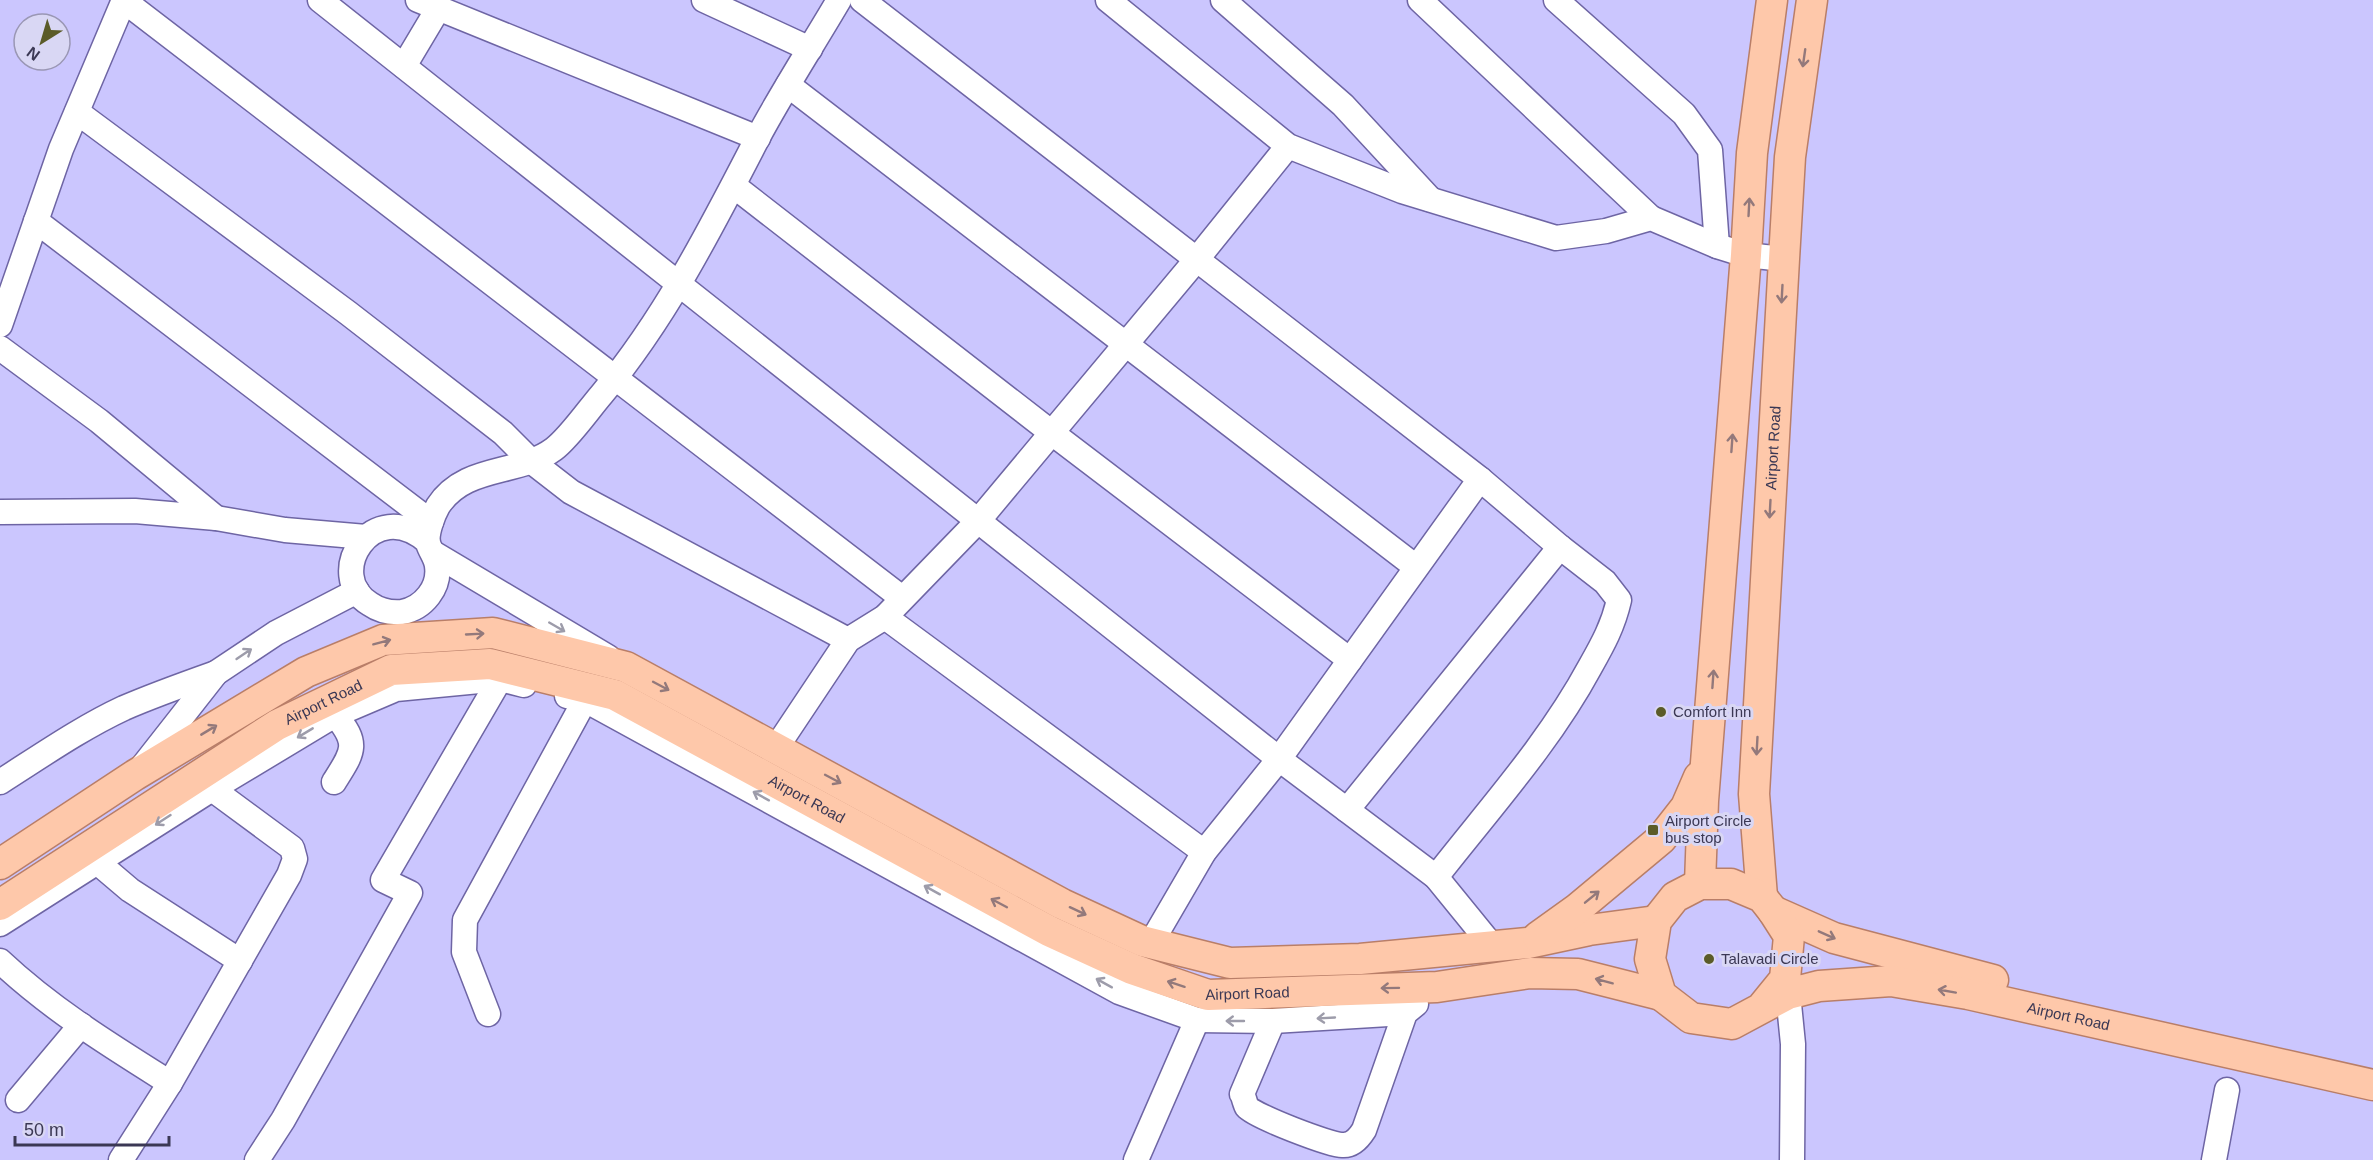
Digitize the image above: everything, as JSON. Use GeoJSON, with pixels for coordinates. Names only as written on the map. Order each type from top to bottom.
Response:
{"type":"FeatureCollection","features":[{"type":"Feature","properties":{"kind":"main road"},"geometry":{"type":"LineString","coordinates":[[1700,884],[1752,153],[1772,0]]}},
{"type":"Feature","properties":{"kind":"main road","name":"Airport Road"},"geometry":{"type":"LineString","coordinates":[[1812,0],[1790,157],[1754,794],[1768,904],[1834,938],[1972,976],[2373,1066]]}},
{"type":"Feature","properties":{"kind":"main road","name":"Airport Road"},"geometry":{"type":"LineString","coordinates":[[0,864],[135,774],[306,672],[383,640],[413,624],[494,633],[626,667],[1062,904],[1142,941],[1230,963],[1360,959],[1493,947],[1528,943],[1588,930],[1656,921]]}},
{"type":"Feature","properties":{"kind":"main road","name":"Airport Road"},"geometry":{"type":"LineString","coordinates":[[0,905],[277,725],[390,670],[490,664],[615,695],[1049,931],[1132,969],[1208,994],[1437,987],[1530,973],[1578,974],[1661,995]]}},
{"type":"Feature","properties":{"kind":"main road"},"geometry":{"type":"LineString","coordinates":[[1528,943],[1577,909],[1661,838],[1686,807],[1708,754]]}},
{"type":"Feature","properties":{"kind":"main road"},"geometry":{"type":"LineString","coordinates":[[0,883],[74,837],[105,795]]}},
{"type":"Feature","properties":{"kind":"main road"},"geometry":{"type":"LineString","coordinates":[[1700,884],[1731,884],[1768,904],[1789,936],[1785,979],[1776,1000],[1732,1024],[1691,1018],[1661,995],[1650,959],[1656,921],[1675,897],[1700,884]]}},
{"type":"Feature","properties":{"kind":"main road","name":"Airport Road"},"geometry":{"type":"LineString","coordinates":[[1776,1000],[1819,986],[1891,981],[1968,994],[2373,1085]]}},
{"type":"Feature","properties":{"kind":"street"},"geometry":{"type":"LineString","coordinates":[[0,325],[77,112],[124,0],[902,598]]}},
{"type":"Feature","properties":{"kind":"street"},"geometry":{"type":"LineString","coordinates":[[320,0],[1279,759],[1436,877],[1493,947]]}},
{"type":"Feature","properties":{"kind":"street"},"geometry":{"type":"LineString","coordinates":[[704,0],[810,49]]}},
{"type":"Feature","properties":{"kind":"street"},"geometry":{"type":"LineString","coordinates":[[626,667],[431,540],[418,533],[391,526],[378,530],[366,537],[357,547],[352,561],[352,576],[357,591],[366,602],[379,610],[394,613],[413,624],[421,604],[430,594],[436,582],[438,568],[431,540],[438,506],[456,486],[474,476],[531,461],[555,449],[616,377],[650,332],[680,283],[758,138],[839,0]]}},
{"type":"Feature","properties":{"kind":"street"},"geometry":{"type":"LineString","coordinates":[[862,0],[1479,479],[1605,582],[1618,600],[1613,624],[1577,691],[1545,738],[1436,877]]}},
{"type":"Feature","properties":{"kind":"street"},"geometry":{"type":"LineString","coordinates":[[1108,0],[1287,146],[1402,191],[1556,238],[1606,231],[1652,218]]}},
{"type":"Feature","properties":{"kind":"street"},"geometry":{"type":"LineString","coordinates":[[1223,0],[1343,105],[1430,199]]}},
{"type":"Feature","properties":{"kind":"street"},"geometry":{"type":"LineString","coordinates":[[1420,0],[1652,218],[1717,246],[1746,255],[1784,259]]}},
{"type":"Feature","properties":{"kind":"street"},"geometry":{"type":"LineString","coordinates":[[1556,0],[1684,114],[1710,150],[1717,246]]}},
{"type":"Feature","properties":{"kind":"street"},"geometry":{"type":"LineString","coordinates":[[404,66],[428,4],[758,138]]}},
{"type":"Feature","properties":{"kind":"street"},"geometry":{"type":"LineString","coordinates":[[788,85],[1416,567]]}},
{"type":"Feature","properties":{"kind":"street"},"geometry":{"type":"LineString","coordinates":[[77,112],[348,313],[503,433],[531,461],[571,492],[848,640]]}},
{"type":"Feature","properties":{"kind":"street"},"geometry":{"type":"LineString","coordinates":[[776,748],[848,640],[885,617],[978,521],[1197,259],[1287,146]]}},
{"type":"Feature","properties":{"kind":"street"},"geometry":{"type":"LineString","coordinates":[[734,186],[1052,433],[1350,660]]}},
{"type":"Feature","properties":{"kind":"street"},"geometry":{"type":"LineString","coordinates":[[36,221],[431,540]]}},
{"type":"Feature","properties":{"kind":"street"},"geometry":{"type":"LineString","coordinates":[[0,348],[99,421],[216,518]]}},
{"type":"Feature","properties":{"kind":"street"},"geometry":{"type":"LineString","coordinates":[[1151,943],[1204,852],[1279,759],[1479,479]]}},
{"type":"Feature","properties":{"kind":"street"},"geometry":{"type":"LineString","coordinates":[[0,512],[135,511],[216,518],[285,530],[366,537]]}},
{"type":"Feature","properties":{"kind":"street"},"geometry":{"type":"LineString","coordinates":[[1347,810],[1560,547]]}},
{"type":"Feature","properties":{"kind":"street"},"geometry":{"type":"LineString","coordinates":[[0,782],[72,736],[123,709],[173,688],[216,674],[276,633],[357,591]]}},
{"type":"Feature","properties":{"kind":"street"},"geometry":{"type":"LineString","coordinates":[[885,617],[1204,852]]}},
{"type":"Feature","properties":{"kind":"street"},"geometry":{"type":"LineString","coordinates":[[135,774],[216,674]]}},
{"type":"Feature","properties":{"kind":"street"},"geometry":{"type":"LineString","coordinates":[[257,1160],[283,1120],[410,893],[383,880],[500,680]]}},
{"type":"Feature","properties":{"kind":"street"},"geometry":{"type":"LineString","coordinates":[[0,924],[212,789],[335,715],[396,689],[500,680],[585,700],[1119,992],[1197,1020],[1273,1021],[1405,1013]]}},
{"type":"Feature","properties":{"kind":"street"},"geometry":{"type":"LineString","coordinates":[[488,1014],[464,952],[465,920],[585,700]]}},
{"type":"Feature","properties":{"kind":"street"},"geometry":{"type":"LineString","coordinates":[[334,782],[348,759],[351,742],[346,728],[335,715]]}},
{"type":"Feature","properties":{"kind":"street"},"geometry":{"type":"LineString","coordinates":[[121,1160],[170,1083],[289,875],[295,859],[292,848],[282,838],[212,789]]}},
{"type":"Feature","properties":{"kind":"street"},"geometry":{"type":"LineString","coordinates":[[97,862],[130,890],[240,961]]}},
{"type":"Feature","properties":{"kind":"street"},"geometry":{"type":"LineString","coordinates":[[0,961],[20,980],[81,1025],[170,1083]]}},
{"type":"Feature","properties":{"kind":"street"},"geometry":{"type":"LineString","coordinates":[[1273,1021],[1242,1094],[1247,1107],[1282,1125],[1343,1146],[1357,1141],[1364,1130],[1405,1013],[1437,987]]}},
{"type":"Feature","properties":{"kind":"street"},"geometry":{"type":"LineString","coordinates":[[1776,1000],[1792,1044],[1792,1160]]}},
{"type":"Feature","properties":{"kind":"street"},"geometry":{"type":"LineString","coordinates":[[1136,1160],[1197,1020]]}},
{"type":"Feature","properties":{"kind":"street"},"geometry":{"type":"LineString","coordinates":[[18,1100],[81,1025]]}},
{"type":"Feature","properties":{"kind":"street"},"geometry":{"type":"LineString","coordinates":[[2214,1160],[2227,1090]]}},
{"type":"Feature","properties":{"kind":"place","name":"Comfort Inn"},"geometry":{"type":"Point","coordinates":[1661,712]}},
{"type":"Feature","properties":{"kind":"place","name":"Airport Circle bus stop"},"geometry":{"type":"Point","coordinates":[1653,830]}},
{"type":"Feature","properties":{"kind":"place","name":"Talavadi Circle"},"geometry":{"type":"Point","coordinates":[1709,959]}}]}
